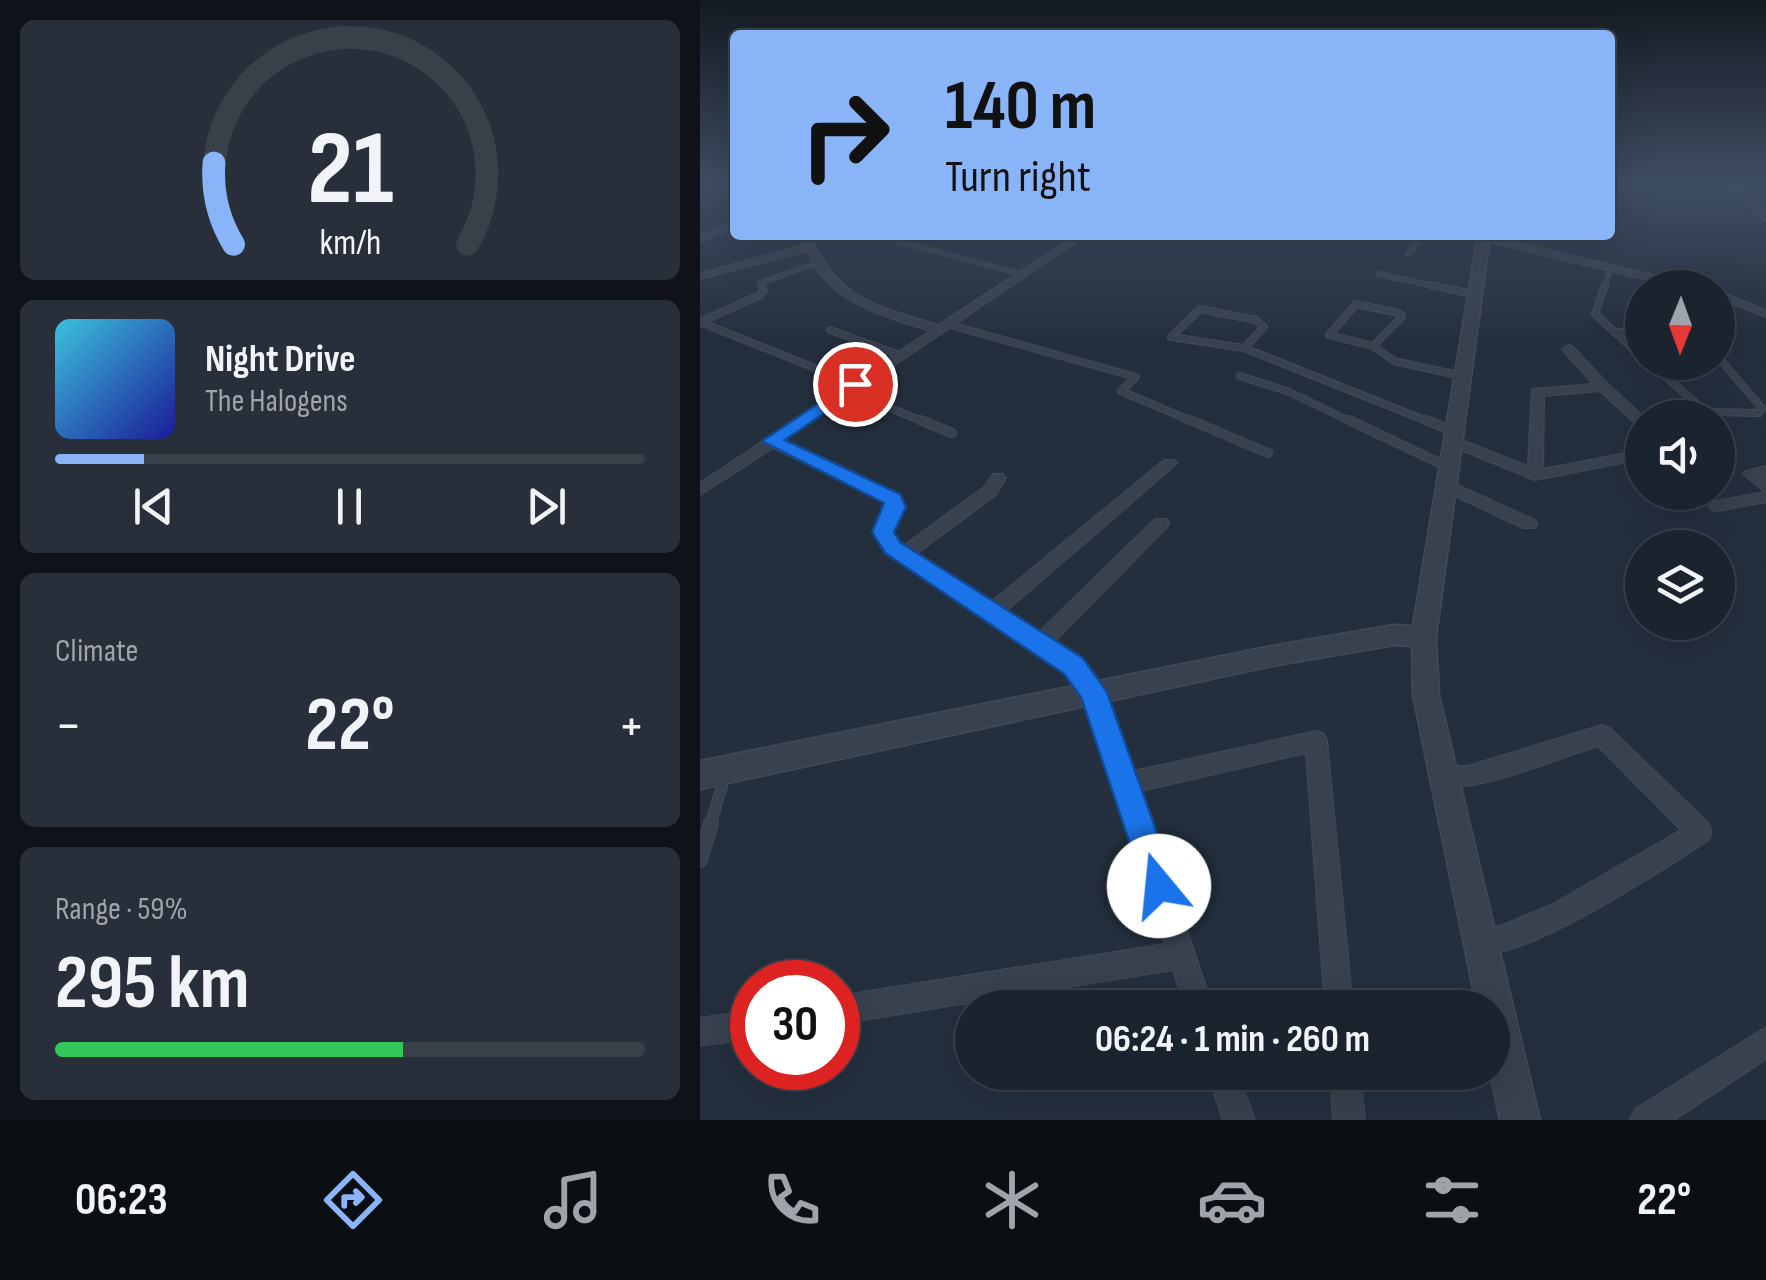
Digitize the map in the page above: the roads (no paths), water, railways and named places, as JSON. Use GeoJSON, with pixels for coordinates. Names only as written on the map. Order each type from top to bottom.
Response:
{"type":"FeatureCollection","features":[{"type":"Feature","properties":{"kind":"street"},"geometry":{"type":"LineString","coordinates":[[700,490],[1073,240]]}},
{"type":"Feature","properties":{"kind":"street"},"geometry":{"type":"LineString","coordinates":[[1482,240],[1477,295],[1424,638],[1426,694],[1520,1120]]}},
{"type":"Feature","properties":{"kind":"street"},"geometry":{"type":"LineString","coordinates":[[1497,240],[1625,273]]}},
{"type":"Feature","properties":{"kind":"street"},"geometry":{"type":"LineString","coordinates":[[700,276],[807,241],[817,263],[842,294],[945,327]]}},
{"type":"Feature","properties":{"kind":"street"},"geometry":{"type":"LineString","coordinates":[[1735,301],[1766,314]]}},
{"type":"Feature","properties":{"kind":"street"},"geometry":{"type":"LineString","coordinates":[[1568,349],[1625,407]]}},
{"type":"Feature","properties":{"kind":"street"},"geometry":{"type":"LineString","coordinates":[[1535,475],[1537,392],[1603,388]]}},
{"type":"Feature","properties":{"kind":"street"},"geometry":{"type":"LineString","coordinates":[[771,441],[893,499],[896,507],[884,538],[1074,666],[1093,692],[1127,783],[1194,990]]}},
{"type":"Feature","properties":{"kind":"street"},"geometry":{"type":"LineString","coordinates":[[1450,456],[1535,475],[1625,458]]}},
{"type":"Feature","properties":{"kind":"street"},"geometry":{"type":"LineString","coordinates":[[1450,456],[1530,524]]}},
{"type":"Feature","properties":{"kind":"street"},"geometry":{"type":"LineString","coordinates":[[992,612],[1169,463]]}},
{"type":"Feature","properties":{"kind":"street"},"geometry":{"type":"LineString","coordinates":[[1766,471],[1751,474],[1766,487]]}},
{"type":"Feature","properties":{"kind":"street"},"geometry":{"type":"LineString","coordinates":[[904,554],[990,491],[998,478]]}},
{"type":"Feature","properties":{"kind":"street"},"geometry":{"type":"LineString","coordinates":[[1735,503],[1766,497]]}},
{"type":"Feature","properties":{"kind":"street"},"geometry":{"type":"LineString","coordinates":[[1040,644],[1161,523]]}},
{"type":"Feature","properties":{"kind":"street"},"geometry":{"type":"LineString","coordinates":[[713,772],[1093,692],[1394,635],[1424,638]]}},
{"type":"Feature","properties":{"kind":"street"},"geometry":{"type":"LineString","coordinates":[[1444,778],[1468,776],[1602,735],[1700,832],[1556,915],[1498,942],[1481,943]]}},
{"type":"Feature","properties":{"kind":"street"},"geometry":{"type":"LineString","coordinates":[[1127,783],[1316,740],[1337,990]]}},
{"type":"Feature","properties":{"kind":"street"},"geometry":{"type":"LineString","coordinates":[[860,1006],[1181,955]]}},
{"type":"Feature","properties":{"kind":"street"},"geometry":{"type":"LineString","coordinates":[[700,1032],[730,1027]]}},
{"type":"Feature","properties":{"kind":"street"},"geometry":{"type":"LineString","coordinates":[[1659,1118],[1766,1042]]}},
{"type":"Feature","properties":{"kind":"street"},"geometry":{"type":"LineString","coordinates":[[1228,1090],[1239,1120]]}},
{"type":"Feature","properties":{"kind":"street"},"geometry":{"type":"LineString","coordinates":[[1346,1090],[1349,1120]]}},
{"type":"Feature","properties":{"kind":"lane"},"geometry":{"type":"LineString","coordinates":[[892,240],[1025,275]]}},
{"type":"Feature","properties":{"kind":"lane"},"geometry":{"type":"LineString","coordinates":[[1408,254],[1420,240]]}},
{"type":"Feature","properties":{"kind":"lane"},"geometry":{"type":"LineString","coordinates":[[817,263],[760,283],[764,291],[760,295],[700,322],[952,433]]}},
{"type":"Feature","properties":{"kind":"lane"},"geometry":{"type":"LineString","coordinates":[[1610,270],[1595,314],[1625,341]]}},
{"type":"Feature","properties":{"kind":"lane"},"geometry":{"type":"LineString","coordinates":[[1378,274],[1477,295]]}},
{"type":"Feature","properties":{"kind":"lane"},"geometry":{"type":"LineString","coordinates":[[1373,346],[1402,317],[1399,313],[1356,304],[1328,332],[1329,336],[1373,346],[1394,361],[1462,376]]}},
{"type":"Feature","properties":{"kind":"lane"},"geometry":{"type":"LineString","coordinates":[[1244,348],[1264,326],[1256,320],[1200,309],[1171,337],[1244,348],[1450,456]]}},
{"type":"Feature","properties":{"kind":"lane"},"geometry":{"type":"LineString","coordinates":[[945,327],[1136,377],[1121,392],[1268,453]]}},
{"type":"Feature","properties":{"kind":"lane"},"geometry":{"type":"LineString","coordinates":[[830,330],[900,355]]}},
{"type":"Feature","properties":{"kind":"lane"},"geometry":{"type":"LineString","coordinates":[[1614,332],[1625,332]]}},
{"type":"Feature","properties":{"kind":"lane"},"geometry":{"type":"LineString","coordinates":[[1240,376],[1450,456]]}},
{"type":"Feature","properties":{"kind":"lane"},"geometry":{"type":"LineString","coordinates":[[1670,380],[1706,412],[1759,413],[1762,408],[1735,377]]}},
{"type":"Feature","properties":{"kind":"lane"},"geometry":{"type":"LineString","coordinates":[[702,852],[713,772]]}}]}
